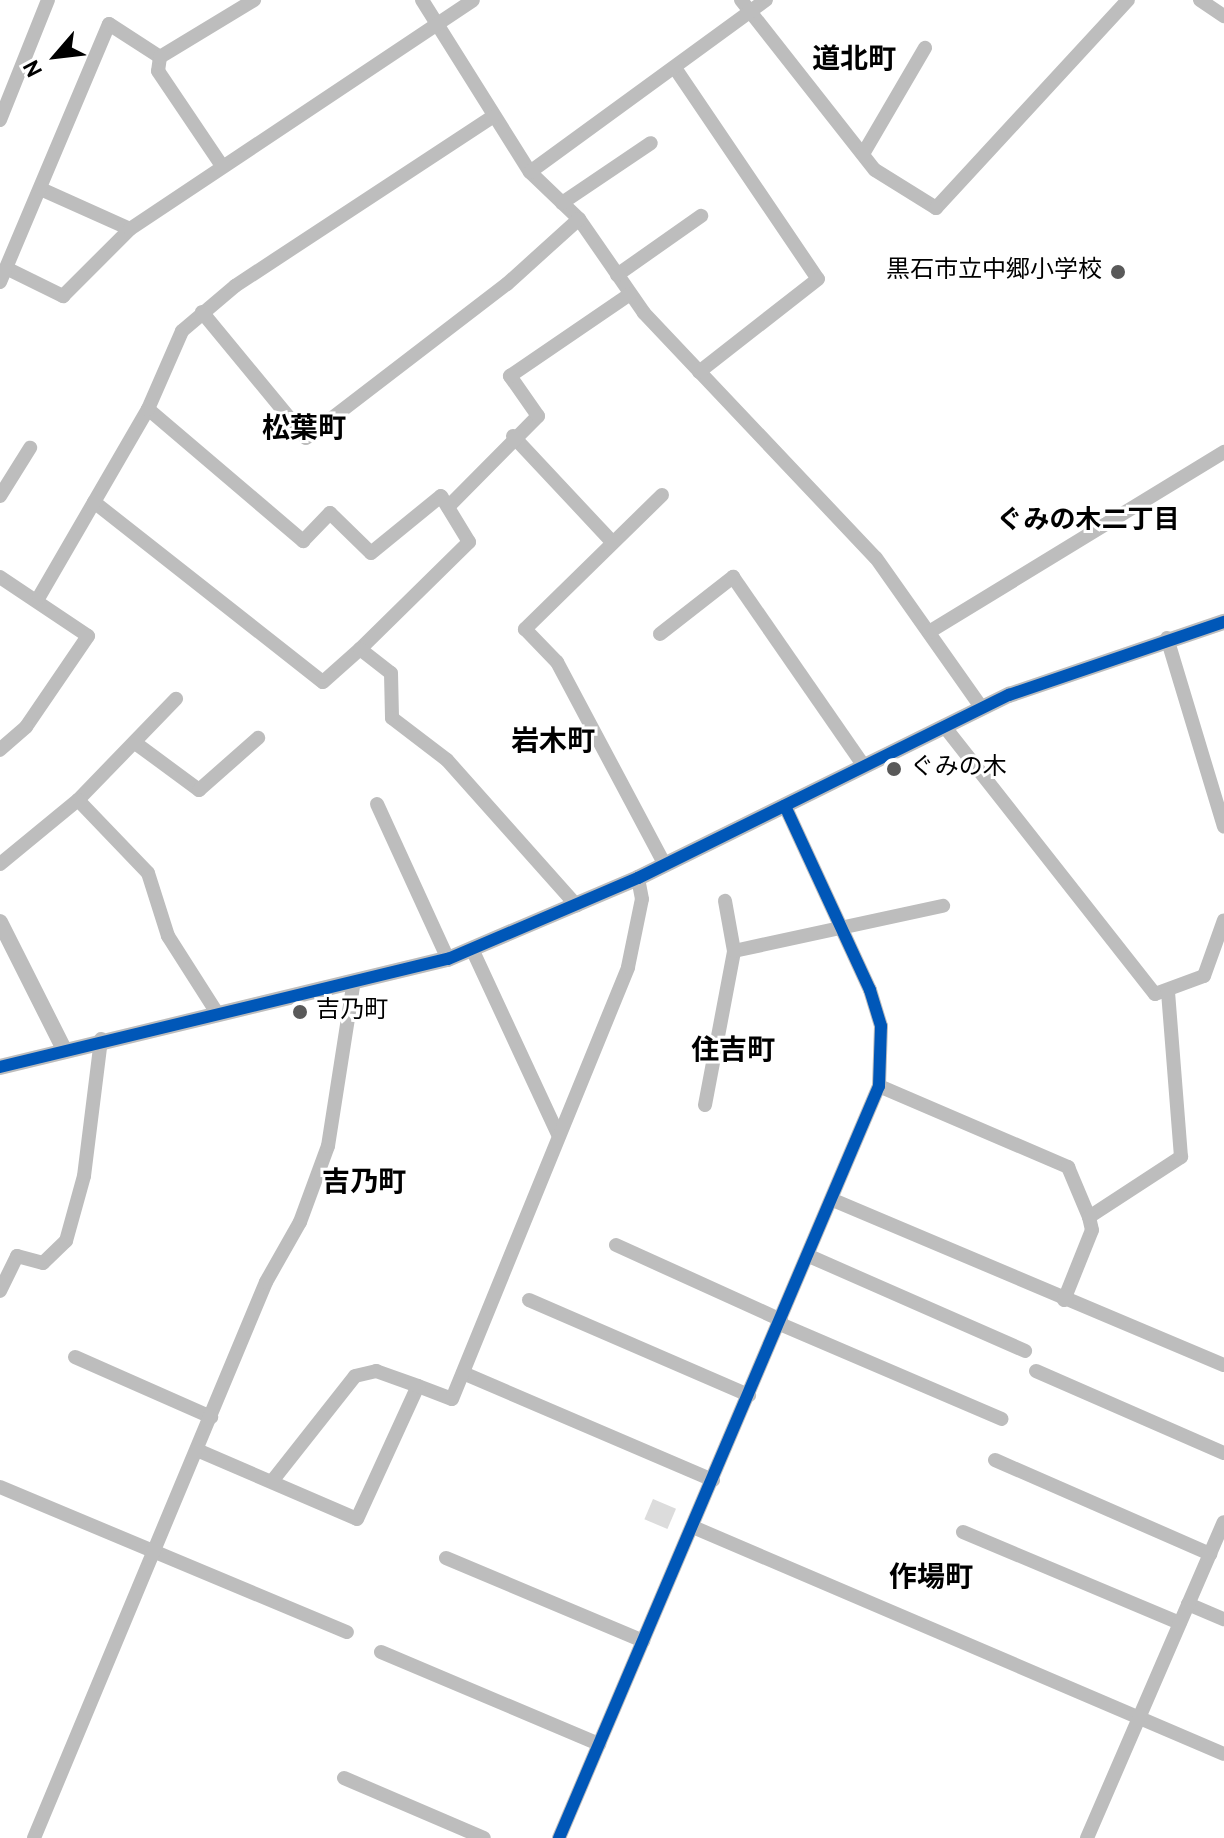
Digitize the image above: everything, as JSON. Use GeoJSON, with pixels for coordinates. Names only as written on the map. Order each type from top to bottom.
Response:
{"type":"FeatureCollection","features":[{"type":"Feature","properties":{"kind":"street"},"geometry":{"type":"LineString","coordinates":[[0,120],[48,0]]}},
{"type":"Feature","properties":{"kind":"street"},"geometry":{"type":"LineString","coordinates":[[160,57],[254,0]]}},
{"type":"Feature","properties":{"kind":"street"},"geometry":{"type":"LineString","coordinates":[[422,0],[492,117],[530,172],[579,219],[630,294],[699,372],[876,558],[982,708]]}},
{"type":"Feature","properties":{"kind":"street"},"geometry":{"type":"LineString","coordinates":[[160,57],[109,24],[43,190],[3,275],[63,296],[130,229],[435,21],[473,0]]}},
{"type":"Feature","properties":{"kind":"street"},"geometry":{"type":"LineString","coordinates":[[530,172],[677,71],[745,6],[766,0]]}},
{"type":"Feature","properties":{"kind":"street"},"geometry":{"type":"LineString","coordinates":[[745,6],[863,154],[901,191],[936,208],[1128,0]]}},
{"type":"Feature","properties":{"kind":"street"},"geometry":{"type":"LineString","coordinates":[[1200,0],[1224,16]]}},
{"type":"Feature","properties":{"kind":"street"},"geometry":{"type":"LineString","coordinates":[[863,154],[925,48]]}},
{"type":"Feature","properties":{"kind":"street"},"geometry":{"type":"LineString","coordinates":[[160,57],[158,71],[222,166]]}},
{"type":"Feature","properties":{"kind":"street"},"geometry":{"type":"LineString","coordinates":[[677,71],[818,279],[699,372]]}},
{"type":"Feature","properties":{"kind":"street"},"geometry":{"type":"LineString","coordinates":[[39,597],[148,409],[182,331],[202,312],[492,117]]}},
{"type":"Feature","properties":{"kind":"street"},"geometry":{"type":"LineString","coordinates":[[562,203],[651,143]]}},
{"type":"Feature","properties":{"kind":"street"},"geometry":{"type":"LineString","coordinates":[[43,190],[130,229]]}},
{"type":"Feature","properties":{"kind":"street"},"geometry":{"type":"LineString","coordinates":[[617,275],[701,216]]}},
{"type":"Feature","properties":{"kind":"street"},"geometry":{"type":"LineString","coordinates":[[202,312],[306,438],[507,284],[579,219]]}},
{"type":"Feature","properties":{"kind":"street"},"geometry":{"type":"LineString","coordinates":[[448,507],[513,436],[538,416],[510,376],[630,294]]}},
{"type":"Feature","properties":{"kind":"street"},"geometry":{"type":"LineString","coordinates":[[94,502],[323,682],[469,542],[441,496],[371,553],[330,513],[303,541],[148,409]]}},
{"type":"Feature","properties":{"kind":"street"},"geometry":{"type":"LineString","coordinates":[[513,436],[613,543]]}},
{"type":"Feature","properties":{"kind":"street"},"geometry":{"type":"LineString","coordinates":[[0,496],[30,448]]}},
{"type":"Feature","properties":{"kind":"street"},"geometry":{"type":"LineString","coordinates":[[929,632],[1224,452]]}},
{"type":"Feature","properties":{"kind":"street"},"geometry":{"type":"LineString","coordinates":[[662,495],[525,629],[557,662],[665,865]]}},
{"type":"Feature","properties":{"kind":"street"},"geometry":{"type":"LineString","coordinates":[[660,634],[733,577],[864,766]]}},
{"type":"Feature","properties":{"kind":"street"},"geometry":{"type":"LineString","coordinates":[[0,750],[26,727],[88,636],[39,597],[5,583]]}},
{"type":"Feature","properties":{"kind":"street"},"geometry":{"type":"LineString","coordinates":[[0,1067],[101,1039],[353,986],[448,959],[638,878],[982,708],[1167,638],[1224,622]]}},
{"type":"Feature","properties":{"kind":"street"},"geometry":{"type":"LineString","coordinates":[[1167,638],[1224,827]]}},
{"type":"Feature","properties":{"kind":"street"},"geometry":{"type":"LineString","coordinates":[[360,649],[391,673],[392,718],[447,760],[577,906]]}},
{"type":"Feature","properties":{"kind":"street"},"geometry":{"type":"LineString","coordinates":[[0,864],[78,800],[138,745],[176,699]]}},
{"type":"Feature","properties":{"kind":"street"},"geometry":{"type":"LineString","coordinates":[[944,726],[1155,994],[1168,991],[1213,966],[1224,920]]}},
{"type":"Feature","properties":{"kind":"street"},"geometry":{"type":"LineString","coordinates":[[138,745],[199,790],[258,738]]}},
{"type":"Feature","properties":{"kind":"street"},"geometry":{"type":"LineString","coordinates":[[78,800],[148,873],[168,936],[217,1013]]}},
{"type":"Feature","properties":{"kind":"street"},"geometry":{"type":"LineString","coordinates":[[377,804],[448,959]]}},
{"type":"Feature","properties":{"kind":"street"},"geometry":{"type":"LineString","coordinates":[[559,1838],[879,1086],[881,1026],[842,928],[785,806]]}},
{"type":"Feature","properties":{"kind":"street"},"geometry":{"type":"LineString","coordinates":[[273,1480],[355,1376],[376,1371],[452,1399],[628,967],[642,899],[638,878]]}},
{"type":"Feature","properties":{"kind":"street"},"geometry":{"type":"LineString","coordinates":[[705,1105],[734,951],[725,901]]}},
{"type":"Feature","properties":{"kind":"street"},"geometry":{"type":"LineString","coordinates":[[734,951],[943,906]]}},
{"type":"Feature","properties":{"kind":"street"},"geometry":{"type":"LineString","coordinates":[[0,922],[64,1049]]}},
{"type":"Feature","properties":{"kind":"street"},"geometry":{"type":"LineString","coordinates":[[472,949],[558,1134]]}},
{"type":"Feature","properties":{"kind":"street"},"geometry":{"type":"LineString","coordinates":[[34,1838],[328,1146],[353,986]]}},
{"type":"Feature","properties":{"kind":"street"},"geometry":{"type":"LineString","coordinates":[[1089,1217],[1181,1157],[1168,991]]}},
{"type":"Feature","properties":{"kind":"street"},"geometry":{"type":"LineString","coordinates":[[0,1291],[17,1256],[43,1263],[66,1241],[84,1176],[101,1039]]}},
{"type":"Feature","properties":{"kind":"street"},"geometry":{"type":"LineString","coordinates":[[879,1086],[1068,1167],[1092,1230],[1064,1300]]}},
{"type":"Feature","properties":{"kind":"street"},"geometry":{"type":"LineString","coordinates":[[833,1200],[1224,1365]]}},
{"type":"Feature","properties":{"kind":"street"},"geometry":{"type":"LineString","coordinates":[[616,1245],[780,1322],[1002,1419]]}},
{"type":"Feature","properties":{"kind":"street"},"geometry":{"type":"LineString","coordinates":[[809,1256],[1025,1351]]}},
{"type":"Feature","properties":{"kind":"street"},"geometry":{"type":"LineString","coordinates":[[529,1300],[749,1395]]}},
{"type":"Feature","properties":{"kind":"street"},"geometry":{"type":"LineString","coordinates":[[75,1357],[211,1417]]}},
{"type":"Feature","properties":{"kind":"street"},"geometry":{"type":"LineString","coordinates":[[1036,1371],[1224,1453]]}},
{"type":"Feature","properties":{"kind":"street"},"geometry":{"type":"LineString","coordinates":[[463,1373],[713,1480]]}},
{"type":"Feature","properties":{"kind":"street"},"geometry":{"type":"LineString","coordinates":[[197,1450],[273,1480],[357,1519],[418,1386]]}},
{"type":"Feature","properties":{"kind":"street"},"geometry":{"type":"LineString","coordinates":[[995,1460],[1210,1554]]}},
{"type":"Feature","properties":{"kind":"street"},"geometry":{"type":"LineString","coordinates":[[0,1487],[347,1632]]}},
{"type":"Feature","properties":{"kind":"street"},"geometry":{"type":"LineString","coordinates":[[1087,1838],[1224,1522]]}},
{"type":"Feature","properties":{"kind":"street"},"geometry":{"type":"LineString","coordinates":[[693,1527],[1224,1754]]}},
{"type":"Feature","properties":{"kind":"street"},"geometry":{"type":"LineString","coordinates":[[963,1532],[1180,1623]]}},
{"type":"Feature","properties":{"kind":"street"},"geometry":{"type":"LineString","coordinates":[[446,1558],[643,1641]]}},
{"type":"Feature","properties":{"kind":"street"},"geometry":{"type":"LineString","coordinates":[[1188,1604],[1224,1619]]}},
{"type":"Feature","properties":{"kind":"street"},"geometry":{"type":"LineString","coordinates":[[381,1652],[599,1744]]}},
{"type":"Feature","properties":{"kind":"street"},"geometry":{"type":"LineString","coordinates":[[344,1778],[484,1838]]}},
{"type":"Feature","properties":{"kind":"building"},"geometry":{"type":"Polygon","coordinates":[[[653,1499],[676,1509],[667,1529],[644,1519],[653,1499]]]}},
{"type":"Feature","properties":{"kind":"cycle path"},"geometry":{"type":"LineString","coordinates":[[0,1067],[448,959],[638,878],[1009,695],[1224,622]]}},
{"type":"Feature","properties":{"kind":"cycle path"},"geometry":{"type":"LineString","coordinates":[[559,1838],[879,1086],[881,1026],[870,990],[785,806]]}},
{"type":"Feature","properties":{"kind":"place","name":"黒石市立中郷小学校"},"geometry":{"type":"Point","coordinates":[1118,272]}},
{"type":"Feature","properties":{"kind":"place","name":"ぐみの木"},"geometry":{"type":"Point","coordinates":[894,769]}},
{"type":"Feature","properties":{"kind":"place","name":"吉乃町"},"geometry":{"type":"Point","coordinates":[300,1012]}},
{"type":"Feature","properties":{"kind":"district","name":"道北町"},"geometry":{"type":"Point","coordinates":[854,61]}},
{"type":"Feature","properties":{"kind":"district","name":"松葉町"},"geometry":{"type":"Point","coordinates":[304,430]}},
{"type":"Feature","properties":{"kind":"district","name":"ぐみの木二丁目"},"geometry":{"type":"Point","coordinates":[1088,522]}},
{"type":"Feature","properties":{"kind":"district","name":"岩木町"},"geometry":{"type":"Point","coordinates":[553,743]}},
{"type":"Feature","properties":{"kind":"district","name":"住吉町"},"geometry":{"type":"Point","coordinates":[733,1052]}},
{"type":"Feature","properties":{"kind":"district","name":"吉乃町"},"geometry":{"type":"Point","coordinates":[364,1184]}},
{"type":"Feature","properties":{"kind":"district","name":"作場町"},"geometry":{"type":"Point","coordinates":[931,1579]}}]}
